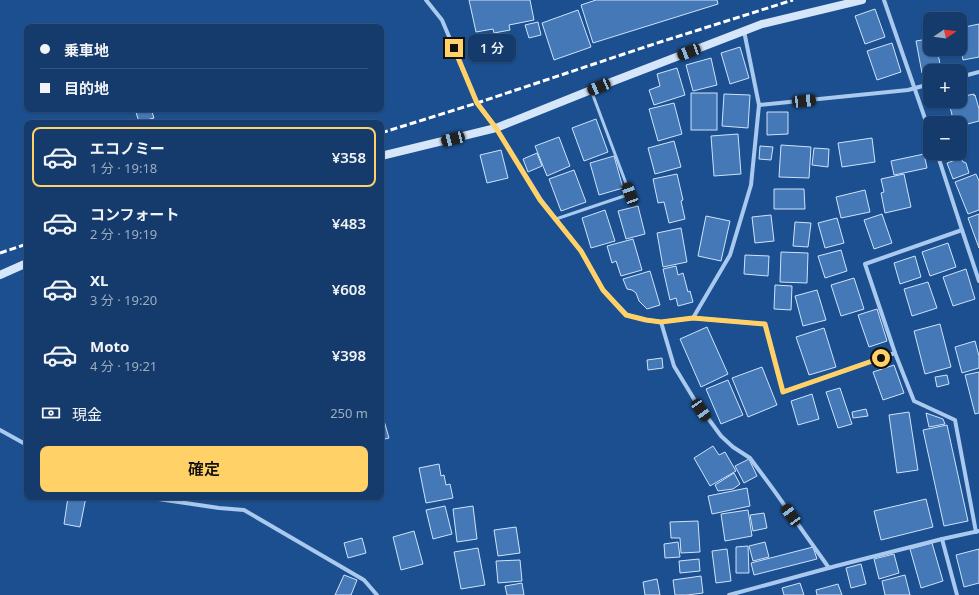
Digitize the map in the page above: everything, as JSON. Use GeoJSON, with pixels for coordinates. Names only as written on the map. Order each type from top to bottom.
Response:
{"type":"FeatureCollection","features":[{"type":"Feature","properties":{"kind":"street"},"geometry":{"type":"LineString","coordinates":[[426,0],[442,20],[477,103],[496,128],[540,200],[581,251],[603,290],[626,315],[661,322],[693,318],[765,324],[783,392],[895,353]]}},
{"type":"Feature","properties":{"kind":"street"},"geometry":{"type":"LineString","coordinates":[[384,155],[496,128],[762,24],[862,0]]}},
{"type":"Feature","properties":{"kind":"street"},"geometry":{"type":"LineString","coordinates":[[884,0],[924,116]]}},
{"type":"Feature","properties":{"kind":"street"},"geometry":{"type":"LineString","coordinates":[[693,318],[730,255],[751,185],[759,105],[744,31]]}},
{"type":"Feature","properties":{"kind":"street"},"geometry":{"type":"LineString","coordinates":[[967,75],[979,72]]}},
{"type":"Feature","properties":{"kind":"street"},"geometry":{"type":"LineString","coordinates":[[759,105],[908,90],[923,86]]}},
{"type":"Feature","properties":{"kind":"street"},"geometry":{"type":"LineString","coordinates":[[939,160],[979,281]]}},
{"type":"Feature","properties":{"kind":"street"},"geometry":{"type":"LineString","coordinates":[[730,595],[942,539],[977,532],[955,420],[914,401],[895,353],[865,264],[962,230]]}},
{"type":"Feature","properties":{"kind":"street"},"geometry":{"type":"LineString","coordinates":[[0,275],[24,264]]}},
{"type":"Feature","properties":{"kind":"street"},"geometry":{"type":"LineString","coordinates":[[661,322],[674,366],[694,399],[721,436],[733,447],[750,458],[829,568]]}},
{"type":"Feature","properties":{"kind":"street"},"geometry":{"type":"LineString","coordinates":[[0,430],[24,443]]}},
{"type":"Feature","properties":{"kind":"street"},"geometry":{"type":"LineString","coordinates":[[165,500],[244,510],[364,580],[377,595]]}},
{"type":"Feature","properties":{"kind":"street"},"geometry":{"type":"LineString","coordinates":[[942,539],[958,595]]}},
{"type":"Feature","properties":{"kind":"lane"},"geometry":{"type":"LineString","coordinates":[[556,219],[630,194],[591,90]]}},
{"type":"Feature","properties":{"kind":"building"},"geometry":{"type":"Polygon","coordinates":[[[469,0],[530,0],[534,20],[509,25],[510,30],[494,33],[493,29],[476,32],[469,0]]]}},
{"type":"Feature","properties":{"kind":"building"},"geometry":{"type":"Polygon","coordinates":[[[596,0],[717,0],[718,4],[593,43],[581,5],[596,0]]]}},
{"type":"Feature","properties":{"kind":"building"},"geometry":{"type":"Polygon","coordinates":[[[875,9],[885,37],[865,44],[855,16],[875,9]]]}},
{"type":"Feature","properties":{"kind":"building"},"geometry":{"type":"Polygon","coordinates":[[[578,10],[591,47],[554,60],[542,23],[578,10]]]}},
{"type":"Feature","properties":{"kind":"building"},"geometry":{"type":"Polygon","coordinates":[[[538,22],[541,35],[529,38],[525,25],[538,22]]]}},
{"type":"Feature","properties":{"kind":"building"},"geometry":{"type":"Polygon","coordinates":[[[979,24],[979,57],[963,60],[962,56],[967,56],[967,27],[979,24]]]}},
{"type":"Feature","properties":{"kind":"building"},"geometry":{"type":"Polygon","coordinates":[[[923,40],[923,56],[938,56],[940,64],[923,64],[922,73],[916,41],[923,40]]]}},
{"type":"Feature","properties":{"kind":"building"},"geometry":{"type":"Polygon","coordinates":[[[892,43],[901,72],[877,80],[867,51],[892,43]]]}},
{"type":"Feature","properties":{"kind":"building"},"geometry":{"type":"Polygon","coordinates":[[[740,47],[749,78],[730,84],[721,53],[740,47]]]}},
{"type":"Feature","properties":{"kind":"building"},"geometry":{"type":"Polygon","coordinates":[[[711,58],[717,85],[693,91],[686,65],[711,58]]]}},
{"type":"Feature","properties":{"kind":"building"},"geometry":{"type":"Polygon","coordinates":[[[677,68],[685,95],[654,105],[649,90],[660,86],[657,74],[677,68]]]}},
{"type":"Feature","properties":{"kind":"building"},"geometry":{"type":"Polygon","coordinates":[[[691,93],[717,93],[717,130],[691,130],[691,93]]]}},
{"type":"Feature","properties":{"kind":"building"},"geometry":{"type":"Polygon","coordinates":[[[724,94],[750,95],[748,128],[722,126],[724,94]]]}},
{"type":"Feature","properties":{"kind":"building"},"geometry":{"type":"Polygon","coordinates":[[[975,95],[979,109],[979,121],[967,124],[967,116],[952,116],[950,108],[967,108],[967,96],[975,95]]]}},
{"type":"Feature","properties":{"kind":"building"},"geometry":{"type":"Polygon","coordinates":[[[674,103],[682,134],[658,141],[649,109],[674,103]]]}},
{"type":"Feature","properties":{"kind":"building"},"geometry":{"type":"Polygon","coordinates":[[[136,112],[152,112],[154,118],[138,120],[136,112]]]}},
{"type":"Feature","properties":{"kind":"building"},"geometry":{"type":"Polygon","coordinates":[[[767,112],[788,112],[788,134],[767,135],[767,112]]]}},
{"type":"Feature","properties":{"kind":"building"},"geometry":{"type":"Polygon","coordinates":[[[596,119],[608,152],[584,161],[572,128],[596,119]]]}},
{"type":"Feature","properties":{"kind":"building"},"geometry":{"type":"Polygon","coordinates":[[[738,134],[741,174],[714,176],[711,136],[738,134]]]}},
{"type":"Feature","properties":{"kind":"building"},"geometry":{"type":"Polygon","coordinates":[[[559,137],[570,166],[547,176],[535,146],[559,137]]]}},
{"type":"Feature","properties":{"kind":"building"},"geometry":{"type":"Polygon","coordinates":[[[872,138],[875,162],[842,167],[838,143],[872,138]]]}},
{"type":"Feature","properties":{"kind":"building"},"geometry":{"type":"Polygon","coordinates":[[[674,141],[681,167],[655,174],[648,148],[674,141]]]}},
{"type":"Feature","properties":{"kind":"building"},"geometry":{"type":"Polygon","coordinates":[[[781,145],[811,147],[809,178],[779,177],[781,145]]]}},
{"type":"Feature","properties":{"kind":"building"},"geometry":{"type":"Polygon","coordinates":[[[760,146],[773,147],[771,160],[759,159],[760,146]]]}},
{"type":"Feature","properties":{"kind":"building"},"geometry":{"type":"Polygon","coordinates":[[[814,148],[829,149],[828,167],[812,165],[814,148]]]}},
{"type":"Feature","properties":{"kind":"building"},"geometry":{"type":"Polygon","coordinates":[[[501,150],[508,178],[487,183],[480,155],[501,150]]]}},
{"type":"Feature","properties":{"kind":"building"},"geometry":{"type":"Polygon","coordinates":[[[537,153],[542,166],[528,172],[523,159],[537,153]]]}},
{"type":"Feature","properties":{"kind":"building"},"geometry":{"type":"Polygon","coordinates":[[[923,154],[923,160],[925,160],[927,168],[894,175],[891,161],[923,154]]]}},
{"type":"Feature","properties":{"kind":"building"},"geometry":{"type":"Polygon","coordinates":[[[614,156],[623,188],[599,195],[590,163],[614,156]]]}},
{"type":"Feature","properties":{"kind":"building"},"geometry":{"type":"Polygon","coordinates":[[[955,160],[962,160],[966,163],[969,173],[953,179],[947,163],[955,160]]]}},
{"type":"Feature","properties":{"kind":"building"},"geometry":{"type":"Polygon","coordinates":[[[574,170],[586,202],[561,211],[549,179],[574,170]]]}},
{"type":"Feature","properties":{"kind":"building"},"geometry":{"type":"Polygon","coordinates":[[[677,174],[683,200],[681,201],[685,219],[669,223],[664,202],[658,203],[653,179],[677,174]]]}},
{"type":"Feature","properties":{"kind":"building"},"geometry":{"type":"Polygon","coordinates":[[[904,174],[911,207],[885,213],[881,193],[884,192],[881,179],[904,174]]]}},
{"type":"Feature","properties":{"kind":"building"},"geometry":{"type":"Polygon","coordinates":[[[976,174],[979,181],[979,210],[968,214],[955,182],[976,174]]]}},
{"type":"Feature","properties":{"kind":"building"},"geometry":{"type":"Polygon","coordinates":[[[774,189],[804,189],[805,209],[774,209],[774,189]]]}},
{"type":"Feature","properties":{"kind":"building"},"geometry":{"type":"Polygon","coordinates":[[[865,190],[870,212],[841,218],[836,197],[865,190]]]}},
{"type":"Feature","properties":{"kind":"building"},"geometry":{"type":"Polygon","coordinates":[[[638,206],[645,234],[626,239],[618,211],[638,206]]]}},
{"type":"Feature","properties":{"kind":"building"},"geometry":{"type":"Polygon","coordinates":[[[605,210],[615,241],[591,248],[582,218],[605,210]]]}},
{"type":"Feature","properties":{"kind":"building"},"geometry":{"type":"Polygon","coordinates":[[[882,214],[892,243],[874,249],[864,220],[882,214]]]}},
{"type":"Feature","properties":{"kind":"building"},"geometry":{"type":"Polygon","coordinates":[[[979,214],[979,248],[968,218],[979,214]]]}},
{"type":"Feature","properties":{"kind":"building"},"geometry":{"type":"Polygon","coordinates":[[[771,215],[774,241],[755,243],[752,217],[771,215]]]}},
{"type":"Feature","properties":{"kind":"building"},"geometry":{"type":"Polygon","coordinates":[[[706,216],[730,221],[721,261],[698,256],[706,216]]]}},
{"type":"Feature","properties":{"kind":"building"},"geometry":{"type":"Polygon","coordinates":[[[837,218],[844,243],[825,248],[818,223],[837,218]]]}},
{"type":"Feature","properties":{"kind":"building"},"geometry":{"type":"Polygon","coordinates":[[[795,222],[811,223],[808,247],[793,246],[795,222]]]}},
{"type":"Feature","properties":{"kind":"building"},"geometry":{"type":"Polygon","coordinates":[[[681,228],[687,262],[663,267],[657,233],[681,228]]]}},
{"type":"Feature","properties":{"kind":"building"},"geometry":{"type":"Polygon","coordinates":[[[633,239],[642,270],[621,276],[616,261],[612,263],[607,246],[633,239]]]}},
{"type":"Feature","properties":{"kind":"building"},"geometry":{"type":"Polygon","coordinates":[[[948,243],[956,267],[930,276],[922,252],[948,243]]]}},
{"type":"Feature","properties":{"kind":"building"},"geometry":{"type":"Polygon","coordinates":[[[841,250],[847,271],[825,278],[818,256],[841,250]]]}},
{"type":"Feature","properties":{"kind":"building"},"geometry":{"type":"Polygon","coordinates":[[[781,252],[808,253],[807,283],[780,282],[781,252]]]}},
{"type":"Feature","properties":{"kind":"building"},"geometry":{"type":"Polygon","coordinates":[[[745,255],[769,256],[768,276],[744,274],[745,255]]]}},
{"type":"Feature","properties":{"kind":"building"},"geometry":{"type":"Polygon","coordinates":[[[915,256],[921,277],[900,284],[894,263],[915,256]]]}},
{"type":"Feature","properties":{"kind":"building"},"geometry":{"type":"Polygon","coordinates":[[[676,266],[678,275],[683,273],[688,292],[690,291],[693,302],[678,306],[676,298],[670,300],[663,269],[676,266]]]}},
{"type":"Feature","properties":{"kind":"building"},"geometry":{"type":"Polygon","coordinates":[[[966,269],[975,299],[953,306],[943,277],[966,269]]]}},
{"type":"Feature","properties":{"kind":"building"},"geometry":{"type":"Polygon","coordinates":[[[650,271],[660,305],[647,309],[639,301],[636,293],[627,289],[623,279],[650,271]]]}},
{"type":"Feature","properties":{"kind":"building"},"geometry":{"type":"Polygon","coordinates":[[[854,278],[864,309],[841,316],[831,285],[854,278]]]}},
{"type":"Feature","properties":{"kind":"building"},"geometry":{"type":"Polygon","coordinates":[[[928,282],[937,308],[912,316],[904,289],[928,282]]]}},
{"type":"Feature","properties":{"kind":"building"},"geometry":{"type":"Polygon","coordinates":[[[775,285],[792,286],[791,310],[774,309],[775,285]]]}},
{"type":"Feature","properties":{"kind":"building"},"geometry":{"type":"Polygon","coordinates":[[[817,290],[826,320],[803,326],[795,296],[817,290]]]}},
{"type":"Feature","properties":{"kind":"building"},"geometry":{"type":"Polygon","coordinates":[[[877,309],[887,341],[869,347],[858,315],[877,309]]]}},
{"type":"Feature","properties":{"kind":"building"},"geometry":{"type":"Polygon","coordinates":[[[940,324],[951,367],[925,374],[914,331],[940,324]]]}},
{"type":"Feature","properties":{"kind":"building"},"geometry":{"type":"Polygon","coordinates":[[[707,327],[728,374],[701,387],[680,339],[707,327]]]}},
{"type":"Feature","properties":{"kind":"building"},"geometry":{"type":"Polygon","coordinates":[[[824,328],[836,367],[809,375],[796,337],[824,328]]]}},
{"type":"Feature","properties":{"kind":"building"},"geometry":{"type":"Polygon","coordinates":[[[975,341],[979,356],[979,368],[962,373],[955,347],[975,341]]]}},
{"type":"Feature","properties":{"kind":"building"},"geometry":{"type":"Polygon","coordinates":[[[662,358],[663,368],[648,370],[647,360],[662,358]]]}},
{"type":"Feature","properties":{"kind":"building"},"geometry":{"type":"Polygon","coordinates":[[[894,365],[904,393],[883,400],[873,372],[894,365]]]}},
{"type":"Feature","properties":{"kind":"building"},"geometry":{"type":"Polygon","coordinates":[[[762,367],[777,405],[748,417],[732,378],[762,367]]]}},
{"type":"Feature","properties":{"kind":"building"},"geometry":{"type":"Polygon","coordinates":[[[979,372],[979,413],[975,414],[965,375],[979,372]]]}},
{"type":"Feature","properties":{"kind":"building"},"geometry":{"type":"Polygon","coordinates":[[[947,375],[949,384],[937,387],[935,377],[947,375]]]}},
{"type":"Feature","properties":{"kind":"building"},"geometry":{"type":"Polygon","coordinates":[[[728,380],[743,415],[721,424],[706,389],[728,380]]]}},
{"type":"Feature","properties":{"kind":"building"},"geometry":{"type":"Polygon","coordinates":[[[840,388],[852,424],[838,428],[826,392],[840,388]]]}},
{"type":"Feature","properties":{"kind":"building"},"geometry":{"type":"Polygon","coordinates":[[[812,394],[819,419],[798,425],[791,401],[812,394]]]}},
{"type":"Feature","properties":{"kind":"building"},"geometry":{"type":"Polygon","coordinates":[[[866,409],[868,416],[853,418],[852,412],[866,409]]]}},
{"type":"Feature","properties":{"kind":"building"},"geometry":{"type":"Polygon","coordinates":[[[909,412],[918,470],[897,473],[889,415],[909,412]]]}},
{"type":"Feature","properties":{"kind":"building"},"geometry":{"type":"Polygon","coordinates":[[[926,413],[943,419],[945,424],[929,427],[926,413]]]}},
{"type":"Feature","properties":{"kind":"building"},"geometry":{"type":"Polygon","coordinates":[[[384,420],[389,438],[384,439],[384,420]]]}},
{"type":"Feature","properties":{"kind":"building"},"geometry":{"type":"Polygon","coordinates":[[[947,425],[968,521],[944,526],[923,430],[947,425]]]}},
{"type":"Feature","properties":{"kind":"building"},"geometry":{"type":"Polygon","coordinates":[[[713,446],[719,455],[725,452],[736,471],[710,486],[694,458],[713,446]]]}},
{"type":"Feature","properties":{"kind":"building"},"geometry":{"type":"Polygon","coordinates":[[[749,459],[757,476],[744,483],[735,466],[749,459]]]}},
{"type":"Feature","properties":{"kind":"building"},"geometry":{"type":"Polygon","coordinates":[[[439,464],[441,476],[444,475],[446,485],[450,484],[453,498],[426,503],[419,468],[439,464]]]}},
{"type":"Feature","properties":{"kind":"building"},"geometry":{"type":"Polygon","coordinates":[[[734,473],[740,484],[733,489],[718,491],[715,485],[734,473]]]}},
{"type":"Feature","properties":{"kind":"building"},"geometry":{"type":"Polygon","coordinates":[[[747,488],[750,506],[712,514],[708,496],[747,488]]]}},
{"type":"Feature","properties":{"kind":"building"},"geometry":{"type":"Polygon","coordinates":[[[926,499],[933,527],[881,540],[874,511],[926,499]]]}},
{"type":"Feature","properties":{"kind":"building"},"geometry":{"type":"Polygon","coordinates":[[[68,500],[85,500],[80,527],[64,524],[68,500]]]}},
{"type":"Feature","properties":{"kind":"building"},"geometry":{"type":"Polygon","coordinates":[[[445,506],[452,534],[433,539],[426,510],[445,506]]]}},
{"type":"Feature","properties":{"kind":"building"},"geometry":{"type":"Polygon","coordinates":[[[473,506],[477,539],[457,542],[453,509],[473,506]]]}},
{"type":"Feature","properties":{"kind":"building"},"geometry":{"type":"Polygon","coordinates":[[[748,510],[752,536],[725,541],[721,514],[748,510]]]}},
{"type":"Feature","properties":{"kind":"building"},"geometry":{"type":"Polygon","coordinates":[[[764,513],[767,528],[753,531],[750,515],[764,513]]]}},
{"type":"Feature","properties":{"kind":"building"},"geometry":{"type":"Polygon","coordinates":[[[698,521],[700,552],[681,553],[680,538],[671,538],[670,522],[698,521]]]}},
{"type":"Feature","properties":{"kind":"building"},"geometry":{"type":"Polygon","coordinates":[[[516,527],[520,553],[498,556],[494,530],[516,527]]]}},
{"type":"Feature","properties":{"kind":"building"},"geometry":{"type":"Polygon","coordinates":[[[414,531],[423,564],[401,570],[393,537],[414,531]]]}},
{"type":"Feature","properties":{"kind":"building"},"geometry":{"type":"Polygon","coordinates":[[[362,538],[366,553],[348,558],[344,543],[362,538]]]}},
{"type":"Feature","properties":{"kind":"building"},"geometry":{"type":"Polygon","coordinates":[[[678,542],[680,557],[665,558],[664,544],[678,542]]]}},
{"type":"Feature","properties":{"kind":"building"},"geometry":{"type":"Polygon","coordinates":[[[765,542],[769,557],[753,561],[749,546],[765,542]]]}},
{"type":"Feature","properties":{"kind":"building"},"geometry":{"type":"Polygon","coordinates":[[[932,543],[943,581],[921,588],[910,549],[932,543]]]}},
{"type":"Feature","properties":{"kind":"building"},"geometry":{"type":"Polygon","coordinates":[[[748,546],[749,573],[736,573],[736,547],[748,546]]]}},
{"type":"Feature","properties":{"kind":"building"},"geometry":{"type":"Polygon","coordinates":[[[813,547],[817,559],[754,575],[751,563],[813,547]]]}},
{"type":"Feature","properties":{"kind":"building"},"geometry":{"type":"Polygon","coordinates":[[[478,548],[485,585],[461,589],[454,552],[478,548]]]}},
{"type":"Feature","properties":{"kind":"building"},"geometry":{"type":"Polygon","coordinates":[[[727,549],[731,581],[716,583],[712,551],[727,549]]]}},
{"type":"Feature","properties":{"kind":"building"},"geometry":{"type":"Polygon","coordinates":[[[979,549],[979,583],[964,587],[956,555],[979,549]]]}},
{"type":"Feature","properties":{"kind":"building"},"geometry":{"type":"Polygon","coordinates":[[[894,554],[899,573],[879,579],[874,559],[894,554]]]}},
{"type":"Feature","properties":{"kind":"building"},"geometry":{"type":"Polygon","coordinates":[[[699,559],[700,571],[680,573],[679,561],[699,559]]]}},
{"type":"Feature","properties":{"kind":"building"},"geometry":{"type":"Polygon","coordinates":[[[520,560],[522,581],[498,583],[496,561],[520,560]]]}},
{"type":"Feature","properties":{"kind":"building"},"geometry":{"type":"Polygon","coordinates":[[[861,564],[866,584],[851,588],[846,568],[861,564]]]}},
{"type":"Feature","properties":{"kind":"building"},"geometry":{"type":"Polygon","coordinates":[[[344,575],[357,580],[351,595],[335,595],[344,575]]]}},
{"type":"Feature","properties":{"kind":"building"},"geometry":{"type":"Polygon","coordinates":[[[905,575],[910,595],[885,595],[882,581],[905,575]]]}},
{"type":"Feature","properties":{"kind":"building"},"geometry":{"type":"Polygon","coordinates":[[[701,576],[703,593],[675,595],[673,580],[701,576]]]}},
{"type":"Feature","properties":{"kind":"building"},"geometry":{"type":"Polygon","coordinates":[[[657,579],[660,595],[645,595],[643,582],[657,579]]]}},
{"type":"Feature","properties":{"kind":"building"},"geometry":{"type":"Polygon","coordinates":[[[522,583],[524,595],[507,595],[505,586],[522,583]]]}},
{"type":"Feature","properties":{"kind":"building"},"geometry":{"type":"Polygon","coordinates":[[[800,583],[804,595],[784,595],[782,588],[800,583]]]}},
{"type":"Feature","properties":{"kind":"building"},"geometry":{"type":"Polygon","coordinates":[[[838,584],[842,595],[817,595],[816,590],[838,584]]]}},
{"type":"Feature","properties":{"kind":"railway"},"geometry":{"type":"LineString","coordinates":[[384,132],[793,0]]}},
{"type":"Feature","properties":{"kind":"railway"},"geometry":{"type":"LineString","coordinates":[[0,253],[24,245]]}},
{"type":"Feature","properties":{"kind":"route"},"geometry":{"type":"LineString","coordinates":[[454,48],[477,103],[496,128],[540,200],[581,251],[603,290],[626,315],[661,322],[693,318],[765,324],[783,392],[881,358]]}}]}
